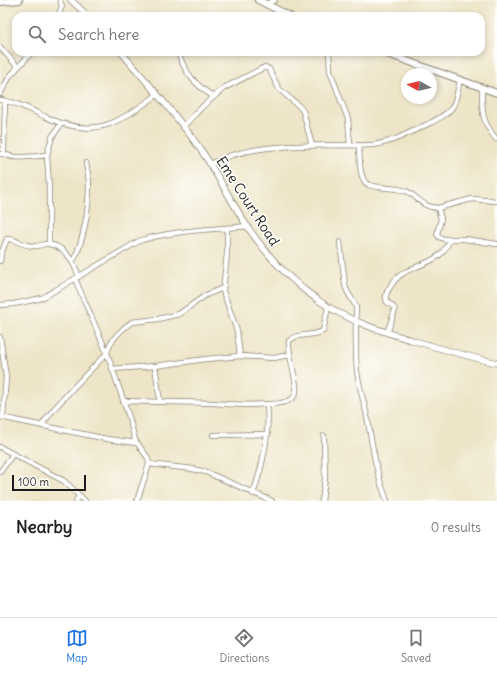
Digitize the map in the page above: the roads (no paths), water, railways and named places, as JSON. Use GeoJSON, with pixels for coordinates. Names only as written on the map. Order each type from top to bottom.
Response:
{"type":"FeatureCollection","features":[{"type":"Feature","properties":{"kind":"main road"},"geometry":{"type":"LineString","coordinates":[[0,2],[19,0]]}},
{"type":"Feature","properties":{"kind":"main road"},"geometry":{"type":"LineString","coordinates":[[258,0],[282,12]]}},
{"type":"Feature","properties":{"kind":"main road"},"geometry":{"type":"LineString","coordinates":[[393,56],[497,93]]}},
{"type":"Feature","properties":{"kind":"street"},"geometry":{"type":"LineString","coordinates":[[60,0],[62,6],[60,12]]}},
{"type":"Feature","properties":{"kind":"street"},"geometry":{"type":"LineString","coordinates":[[71,0],[84,12]]}},
{"type":"Feature","properties":{"kind":"street"},"geometry":{"type":"LineString","coordinates":[[266,4],[275,0]]}},
{"type":"Feature","properties":{"kind":"street"},"geometry":{"type":"LineString","coordinates":[[0,48],[18,67]]}},
{"type":"Feature","properties":{"kind":"street"},"geometry":{"type":"LineString","coordinates":[[0,94],[2,84],[28,56]]}},
{"type":"Feature","properties":{"kind":"street","name":"Eme Court Road"},"geometry":{"type":"LineString","coordinates":[[124,56],[157,94],[210,164],[248,226],[274,261],[301,288],[328,307],[372,329],[497,363]]}},
{"type":"Feature","properties":{"kind":"street"},"geometry":{"type":"LineString","coordinates":[[179,56],[182,65],[198,86],[214,97]]}},
{"type":"Feature","properties":{"kind":"street"},"geometry":{"type":"LineString","coordinates":[[328,56],[330,71],[348,119],[350,145]]}},
{"type":"Feature","properties":{"kind":"street"},"geometry":{"type":"LineString","coordinates":[[183,127],[224,88],[233,82],[265,67],[269,69],[280,89],[303,111],[312,146]]}},
{"type":"Feature","properties":{"kind":"street"},"geometry":{"type":"LineString","coordinates":[[210,164],[222,158],[262,148],[371,145],[398,139],[445,114],[453,106],[460,80]]}},
{"type":"Feature","properties":{"kind":"street"},"geometry":{"type":"LineString","coordinates":[[482,88],[483,117],[487,127],[496,139]]}},
{"type":"Feature","properties":{"kind":"street"},"geometry":{"type":"LineString","coordinates":[[47,155],[17,157],[2,153],[3,100],[15,103],[61,124],[82,129],[96,128],[124,118],[157,94]]}},
{"type":"Feature","properties":{"kind":"street"},"geometry":{"type":"LineString","coordinates":[[49,244],[49,187],[47,155],[52,137],[61,124]]}},
{"type":"Feature","properties":{"kind":"street"},"geometry":{"type":"LineString","coordinates":[[360,145],[360,170],[365,183],[369,185],[400,189],[407,192],[424,205],[433,208],[472,199],[497,201]]}},
{"type":"Feature","properties":{"kind":"street"},"geometry":{"type":"LineString","coordinates":[[73,261],[81,242],[88,203],[89,184],[86,163]]}},
{"type":"Feature","properties":{"kind":"street"},"geometry":{"type":"LineString","coordinates":[[438,208],[441,219],[437,234],[439,237],[450,240],[465,240],[497,244]]}},
{"type":"Feature","properties":{"kind":"street"},"geometry":{"type":"LineString","coordinates":[[0,305],[21,303],[42,298],[139,240],[173,233],[248,226]]}},
{"type":"Feature","properties":{"kind":"street"},"geometry":{"type":"LineString","coordinates":[[227,228],[227,254],[223,295],[237,331],[240,356]]}},
{"type":"Feature","properties":{"kind":"street"},"geometry":{"type":"LineString","coordinates":[[0,261],[1,253],[6,241],[10,239],[34,247],[49,244],[66,253],[73,261],[77,278],[107,353],[137,443],[148,458],[150,464],[137,501]]}},
{"type":"Feature","properties":{"kind":"street"},"geometry":{"type":"LineString","coordinates":[[387,333],[395,310],[386,298],[387,291],[395,278],[402,273],[438,256],[450,240]]}},
{"type":"Feature","properties":{"kind":"street"},"geometry":{"type":"LineString","coordinates":[[340,242],[346,292],[354,302],[358,378],[368,422],[375,464],[387,501]]}},
{"type":"Feature","properties":{"kind":"street"},"geometry":{"type":"LineString","coordinates":[[41,426],[63,398],[107,353],[110,344],[116,336],[132,322],[158,319],[179,314],[206,295],[223,288]]}},
{"type":"Feature","properties":{"kind":"street"},"geometry":{"type":"LineString","coordinates":[[123,401],[267,404],[283,402],[295,396],[296,386],[289,355],[289,341],[300,335],[319,333],[323,331],[328,307]]}},
{"type":"Feature","properties":{"kind":"street"},"geometry":{"type":"LineString","coordinates":[[0,338],[6,377],[1,417],[107,439],[137,443]]}},
{"type":"Feature","properties":{"kind":"street"},"geometry":{"type":"LineString","coordinates":[[112,369],[155,366],[192,360],[240,356],[274,358],[289,355]]}},
{"type":"Feature","properties":{"kind":"street"},"geometry":{"type":"LineString","coordinates":[[155,366],[160,402]]}},
{"type":"Feature","properties":{"kind":"street"},"geometry":{"type":"LineString","coordinates":[[253,494],[261,470],[268,434],[267,404]]}},
{"type":"Feature","properties":{"kind":"street"},"geometry":{"type":"LineString","coordinates":[[213,435],[268,434]]}},
{"type":"Feature","properties":{"kind":"street"},"geometry":{"type":"LineString","coordinates":[[322,501],[325,478],[324,436]]}},
{"type":"Feature","properties":{"kind":"street"},"geometry":{"type":"LineString","coordinates":[[0,447],[59,478],[85,501]]}},
{"type":"Feature","properties":{"kind":"street"},"geometry":{"type":"LineString","coordinates":[[0,472],[13,454]]}},
{"type":"Feature","properties":{"kind":"street"},"geometry":{"type":"LineString","coordinates":[[150,464],[194,469],[206,472],[253,494],[272,501]]}},
{"type":"Feature","properties":{"kind":"street"},"geometry":{"type":"LineString","coordinates":[[76,501],[79,495]]}}]}
